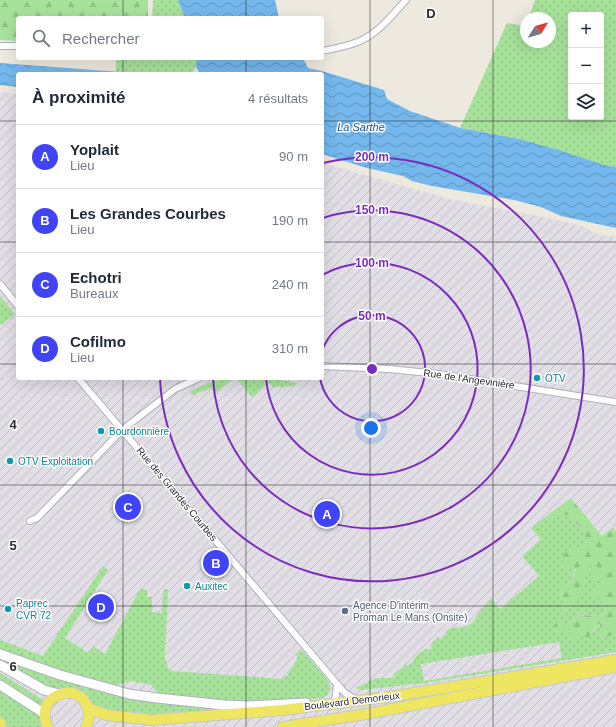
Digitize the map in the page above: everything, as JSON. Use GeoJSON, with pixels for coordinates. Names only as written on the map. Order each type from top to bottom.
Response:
{"type":"FeatureCollection","features":[{"type":"Feature","properties":{"kind":"main road"},"geometry":{"type":"LineString","coordinates":[[0,654],[60,675],[129,694],[157,698],[248,706],[334,703],[353,698],[395,696]]}},
{"type":"Feature","properties":{"kind":"main road","name":"Boulevard Demorieux"},"geometry":{"type":"LineString","coordinates":[[88,708],[106,715],[152,720],[187,718],[395,696],[616,660]]}},
{"type":"Feature","properties":{"kind":"main road"},"geometry":{"type":"LineString","coordinates":[[0,664],[44,690],[59,694],[68,693],[77,695],[84,700],[88,708],[89,721],[86,727]]}},
{"type":"Feature","properties":{"kind":"main road","name":"Boulevard Demorieux"},"geometry":{"type":"LineString","coordinates":[[283,727],[366,714],[616,667]]}},
{"type":"Feature","properties":{"kind":"main road"},"geometry":{"type":"LineString","coordinates":[[0,685],[45,714]]}},
{"type":"Feature","properties":{"kind":"main road"},"geometry":{"type":"LineString","coordinates":[[48,727],[45,714],[46,708],[50,700],[59,694]]}},
{"type":"Feature","properties":{"kind":"main road"},"geometry":{"type":"LineString","coordinates":[[0,723],[1,727]]}},
{"type":"Feature","properties":{"kind":"street"},"geometry":{"type":"LineString","coordinates":[[324,51],[349,45],[365,39],[380,28],[406,0]]}},
{"type":"Feature","properties":{"kind":"street"},"geometry":{"type":"LineString","coordinates":[[0,46],[16,46]]}},
{"type":"Feature","properties":{"kind":"street"},"geometry":{"type":"LineString","coordinates":[[0,284],[16,304]]}},
{"type":"Feature","properties":{"kind":"street","name":"Rue de l'Angevinière"},"geometry":{"type":"LineString","coordinates":[[324,366],[389,369],[439,374],[616,402]]}},
{"type":"Feature","properties":{"kind":"street","name":"Rue des Grandes Courbes"},"geometry":{"type":"LineString","coordinates":[[80,380],[337,684],[345,693],[353,698]]}},
{"type":"Feature","properties":{"kind":"street"},"geometry":{"type":"LineString","coordinates":[[30,521],[37,518],[122,430],[175,389],[195,380]]}},
{"type":"Feature","properties":{"kind":"street"},"geometry":{"type":"LineString","coordinates":[[334,703],[337,684]]}},
{"type":"Feature","properties":{"kind":"shaded area"},"geometry":{"type":"Polygon","coordinates":[[[0,92],[16,94],[16,380],[324,380],[324,164],[450,199],[553,219],[585,227],[594,233],[601,235],[616,237],[616,727],[0,727],[0,92]]]}},
{"type":"Feature","properties":{"kind":"green space"},"geometry":{"type":"Polygon","coordinates":[[[0,0],[148,0],[148,16],[16,16],[16,41],[0,40],[0,0]]]}},
{"type":"Feature","properties":{"kind":"green space"},"geometry":{"type":"Polygon","coordinates":[[[153,0],[178,0],[184,16],[152,16],[153,0]]]}},
{"type":"Feature","properties":{"kind":"green space"},"geometry":{"type":"Polygon","coordinates":[[[535,0],[616,0],[616,167],[604,165],[519,139],[460,128],[507,23],[520,25],[520,48],[556,48],[556,12],[531,12],[535,0]]]}},
{"type":"Feature","properties":{"kind":"green space"},"geometry":{"type":"Polygon","coordinates":[[[116,60],[197,60],[196,67],[192,72],[116,72],[116,60]]]}},
{"type":"Feature","properties":{"kind":"green space"},"geometry":{"type":"Polygon","coordinates":[[[0,296],[15,314],[1,325],[0,323],[0,296]]]}},
{"type":"Feature","properties":{"kind":"green space"},"geometry":{"type":"Polygon","coordinates":[[[218,380],[232,380],[215,393],[211,388],[192,395],[189,392],[218,380]]]}},
{"type":"Feature","properties":{"kind":"green space"},"geometry":{"type":"Polygon","coordinates":[[[238,380],[281,380],[297,383],[293,386],[273,387],[268,382],[252,397],[238,380]]]}},
{"type":"Feature","properties":{"kind":"green space"},"geometry":{"type":"Polygon","coordinates":[[[571,498],[602,536],[613,527],[616,532],[616,641],[615,635],[604,637],[599,636],[600,625],[597,621],[592,633],[586,638],[582,636],[579,639],[572,639],[566,629],[559,634],[555,633],[553,628],[556,623],[561,621],[568,624],[580,614],[595,616],[606,614],[609,612],[610,607],[592,594],[594,589],[597,590],[602,587],[598,580],[593,580],[590,575],[593,569],[591,565],[586,575],[582,593],[576,595],[575,601],[569,604],[569,609],[562,611],[563,600],[560,590],[560,583],[568,583],[573,577],[576,568],[568,569],[561,560],[566,550],[571,546],[578,549],[588,542],[579,526],[569,516],[565,514],[550,519],[549,514],[571,498]]]}},
{"type":"Feature","properties":{"kind":"green space"},"geometry":{"type":"Polygon","coordinates":[[[549,514],[550,518],[565,514],[573,519],[584,533],[588,542],[578,549],[576,567],[573,575],[568,583],[560,583],[560,590],[563,600],[562,611],[569,609],[569,604],[585,580],[585,572],[591,564],[602,588],[597,590],[599,596],[607,606],[610,607],[609,612],[597,616],[580,614],[568,624],[562,632],[565,629],[568,632],[579,635],[594,632],[597,621],[604,637],[616,635],[616,652],[425,683],[361,690],[355,688],[377,678],[396,678],[393,675],[406,664],[408,666],[414,661],[413,659],[425,649],[433,650],[430,645],[438,637],[440,639],[447,634],[445,632],[451,628],[463,627],[471,623],[475,620],[479,612],[492,599],[500,609],[539,576],[522,556],[541,540],[531,528],[549,514]],[[559,642],[421,664],[424,681],[562,658],[559,642]]]}},
{"type":"Feature","properties":{"kind":"green space"},"geometry":{"type":"Polygon","coordinates":[[[103,566],[108,570],[65,638],[88,653],[93,646],[105,654],[140,589],[147,590],[147,597],[152,597],[152,612],[162,613],[163,590],[168,589],[165,657],[168,668],[172,671],[282,679],[287,676],[298,657],[295,655],[301,650],[329,682],[329,693],[324,698],[239,703],[160,695],[151,685],[131,681],[117,685],[70,674],[15,656],[0,649],[0,640],[43,656],[103,566]]]}},
{"type":"Feature","properties":{"kind":"green space"},"geometry":{"type":"Polygon","coordinates":[[[0,654],[129,694],[248,706],[217,715],[106,715],[84,700],[59,694],[0,665],[0,654]]]}},
{"type":"Feature","properties":{"kind":"green space"},"geometry":{"type":"Polygon","coordinates":[[[0,673],[48,703],[48,727],[1,727],[0,673]]]}},
{"type":"Feature","properties":{"kind":"water"},"geometry":{"type":"Polygon","coordinates":[[[178,0],[275,0],[279,16],[184,16],[178,0]]]}},
{"type":"Feature","properties":{"kind":"water","name":"La Sarthe"},"geometry":{"type":"Polygon","coordinates":[[[197,60],[304,60],[308,68],[322,71],[384,90],[387,99],[410,111],[460,128],[519,139],[604,165],[616,167],[616,228],[561,216],[541,207],[514,200],[432,186],[412,181],[403,176],[367,168],[324,155],[324,72],[199,72],[196,67],[197,60]]]}},
{"type":"Feature","properties":{"kind":"water"},"geometry":{"type":"Polygon","coordinates":[[[0,63],[121,72],[16,72],[16,87],[0,85],[0,63]]]}},
{"type":"Feature","properties":{"kind":"place","name":"OTV"},"geometry":{"type":"Point","coordinates":[537,378]}},
{"type":"Feature","properties":{"kind":"place","name":"Bourdonnière"},"geometry":{"type":"Point","coordinates":[101,431]}},
{"type":"Feature","properties":{"kind":"place","name":"OTV Exploitation"},"geometry":{"type":"Point","coordinates":[10,461]}},
{"type":"Feature","properties":{"kind":"place","name":"Echotri"},"geometry":{"type":"Point","coordinates":[128,507]}},
{"type":"Feature","properties":{"kind":"place","name":"Yoplait"},"geometry":{"type":"Point","coordinates":[327,514]}},
{"type":"Feature","properties":{"kind":"place","name":"Les Grandes Courbes"},"geometry":{"type":"Point","coordinates":[216,563]}},
{"type":"Feature","properties":{"kind":"place","name":"Auxitec"},"geometry":{"type":"Point","coordinates":[187,586]}},
{"type":"Feature","properties":{"kind":"place","name":"Cofilmo"},"geometry":{"type":"Point","coordinates":[101,607]}},
{"type":"Feature","properties":{"kind":"place","name":"Paprec CVR 72"},"geometry":{"type":"Point","coordinates":[8,609]}},
{"type":"Feature","properties":{"kind":"place","name":"Agence D'intérim Proman Le Mans (Onsite)"},"geometry":{"type":"Point","coordinates":[345,611]}}]}
